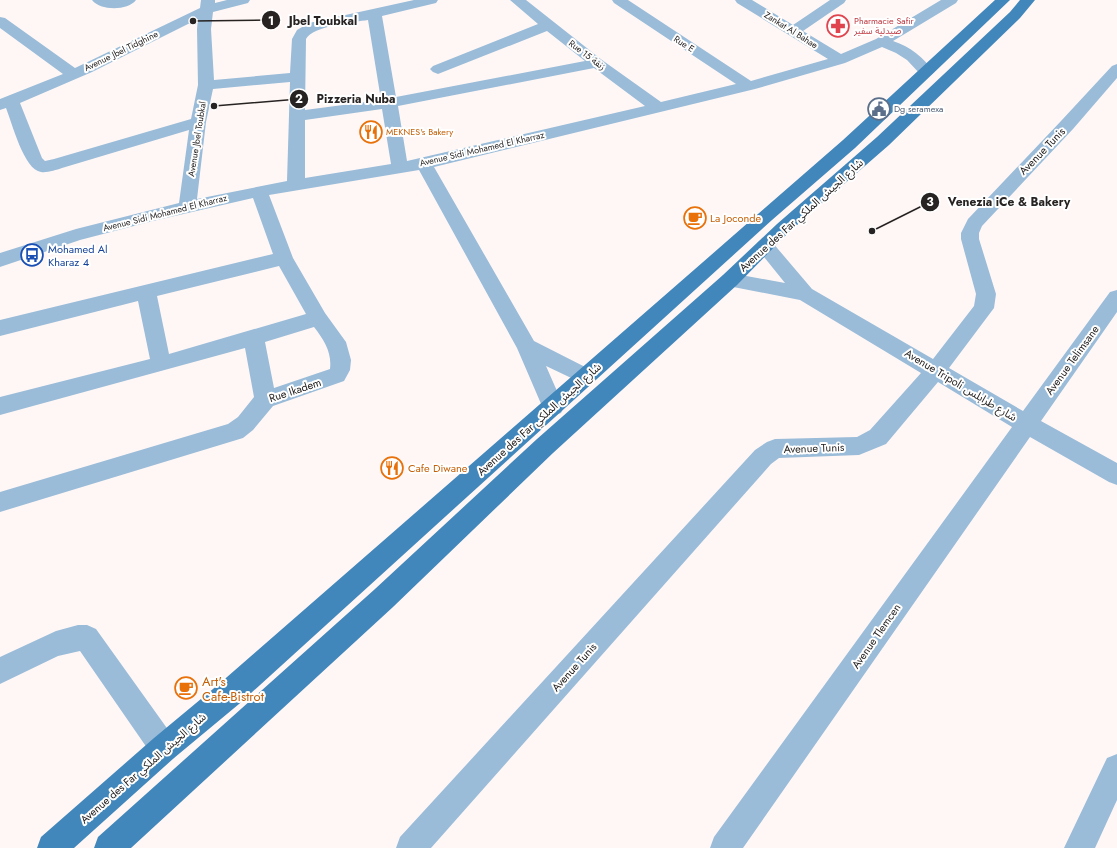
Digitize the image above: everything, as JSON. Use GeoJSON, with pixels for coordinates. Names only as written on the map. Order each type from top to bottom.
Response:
{"type":"FeatureCollection","features":[{"type":"Feature","properties":{"kind":"main road","name":"Avenue des Far شارع الجيش الملكي"},"geometry":{"type":"LineString","coordinates":[[52,848],[164,748],[235,688],[849,144],[1003,0]]}},
{"type":"Feature","properties":{"kind":"main road","name":"Avenue des Far شارع الجيش الملكي"},"geometry":{"type":"LineString","coordinates":[[109,848],[384,598],[545,446],[730,280],[783,228],[883,141],[1015,15],[1028,0]]}},
{"type":"Feature","properties":{"kind":"street"},"geometry":{"type":"LineString","coordinates":[[99,0],[104,4],[110,5],[116,5],[129,0]]}},
{"type":"Feature","properties":{"kind":"street","name":"Avenue Jbel Tidghine"},"geometry":{"type":"LineString","coordinates":[[6,103],[73,74],[207,5],[243,0]]}},
{"type":"Feature","properties":{"kind":"street"},"geometry":{"type":"LineString","coordinates":[[296,184],[299,39],[302,33],[314,26],[374,14],[431,0]]}},
{"type":"Feature","properties":{"kind":"street","name":"Rue 15 زنقة"},"geometry":{"type":"LineString","coordinates":[[517,0],[597,63],[658,108]]}},
{"type":"Feature","properties":{"kind":"street","name":"Rue E"},"geometry":{"type":"LineString","coordinates":[[619,0],[749,86]]}},
{"type":"Feature","properties":{"kind":"street","name":"Zankat Al Bahae"},"geometry":{"type":"LineString","coordinates":[[742,0],[840,60]]}},
{"type":"Feature","properties":{"kind":"street"},"geometry":{"type":"LineString","coordinates":[[793,31],[839,0]]}},
{"type":"Feature","properties":{"kind":"street","name":"Avenue Sidi Mohamed El Kharraz"},"geometry":{"type":"LineString","coordinates":[[0,260],[76,235],[187,207],[296,184],[424,164],[749,86],[840,60],[881,42],[952,0]]}},
{"type":"Feature","properties":{"kind":"street","name":"Avenue Jbel Toubkal"},"geometry":{"type":"LineString","coordinates":[[187,207],[198,122],[206,85],[204,29],[207,5]]}},
{"type":"Feature","properties":{"kind":"street"},"geometry":{"type":"LineString","coordinates":[[374,14],[400,168]]}},
{"type":"Feature","properties":{"kind":"street"},"geometry":{"type":"LineString","coordinates":[[0,21],[73,74]]}},
{"type":"Feature","properties":{"kind":"street"},"geometry":{"type":"LineString","coordinates":[[438,69],[548,25]]}},
{"type":"Feature","properties":{"kind":"street"},"geometry":{"type":"LineString","coordinates":[[881,42],[909,54],[921,64],[926,72]]}},
{"type":"Feature","properties":{"kind":"street"},"geometry":{"type":"LineString","coordinates":[[298,116],[390,103],[597,63]]}},
{"type":"Feature","properties":{"kind":"street","name":"Avenue Tunis"},"geometry":{"type":"LineString","coordinates":[[411,848],[763,456],[775,449],[859,446],[867,443],[882,432],[936,370],[984,308],[986,294],[970,239],[970,233],[974,224],[1067,125],[1117,69]]}},
{"type":"Feature","properties":{"kind":"street"},"geometry":{"type":"LineString","coordinates":[[206,85],[298,76]]}},
{"type":"Feature","properties":{"kind":"street"},"geometry":{"type":"LineString","coordinates":[[6,103],[35,161],[42,167],[198,122]]}},
{"type":"Feature","properties":{"kind":"street"},"geometry":{"type":"LineString","coordinates":[[424,164],[527,347],[553,407]]}},
{"type":"Feature","properties":{"kind":"street","name":"Rue Ikadem"},"geometry":{"type":"LineString","coordinates":[[0,502],[236,431],[248,423],[259,406],[265,400],[337,375],[341,360],[336,342],[318,318],[284,258],[259,191]]}},
{"type":"Feature","properties":{"kind":"street","name":"Avenue Tripoli شارع طرابلس"},"geometry":{"type":"LineString","coordinates":[[765,247],[805,294],[1117,476]]}},
{"type":"Feature","properties":{"kind":"street"},"geometry":{"type":"LineString","coordinates":[[0,328],[284,258]]}},
{"type":"Feature","properties":{"kind":"street","name":"Avenue Tripoli شارع طرابلس"},"geometry":{"type":"LineString","coordinates":[[730,280],[805,294]]}},
{"type":"Feature","properties":{"kind":"street"},"geometry":{"type":"LineString","coordinates":[[146,291],[161,364]]}},
{"type":"Feature","properties":{"kind":"street","name":"Avenue Telimsane"},"geometry":{"type":"LineString","coordinates":[[1026,424],[1117,297]]}},
{"type":"Feature","properties":{"kind":"street"},"geometry":{"type":"LineString","coordinates":[[0,406],[254,339],[318,318]]}},
{"type":"Feature","properties":{"kind":"street"},"geometry":{"type":"LineString","coordinates":[[254,339],[265,400]]}},
{"type":"Feature","properties":{"kind":"street"},"geometry":{"type":"LineString","coordinates":[[527,347],[586,377]]}},
{"type":"Feature","properties":{"kind":"street","name":"Avenue Tlemcen"},"geometry":{"type":"LineString","coordinates":[[726,848],[1026,424]]}},
{"type":"Feature","properties":{"kind":"street"},"geometry":{"type":"LineString","coordinates":[[0,671],[62,642],[81,636],[87,638],[164,748]]}},
{"type":"Feature","properties":{"kind":"street"},"geometry":{"type":"LineString","coordinates":[[1079,848],[1117,768]]}},
{"type":"Feature","properties":{"kind":"place","name":"Jbel Toubkal"},"geometry":{"type":"Point","coordinates":[193,21]}},
{"type":"Feature","properties":{"kind":"place","name":"Pharmacie Safir صيدلية سفير"},"geometry":{"type":"Point","coordinates":[838,26]}},
{"type":"Feature","properties":{"kind":"place","name":"Pizzeria Nuba"},"geometry":{"type":"Point","coordinates":[214,106]}},
{"type":"Feature","properties":{"kind":"place","name":"Dg seramexa"},"geometry":{"type":"Point","coordinates":[879,109]}},
{"type":"Feature","properties":{"kind":"place","name":"MEKNES's Bakery"},"geometry":{"type":"Point","coordinates":[371,132]}},
{"type":"Feature","properties":{"kind":"place","name":"La Joconde"},"geometry":{"type":"Point","coordinates":[695,218]}},
{"type":"Feature","properties":{"kind":"place","name":"Venezia iCe & Bakery"},"geometry":{"type":"Point","coordinates":[872,231]}},
{"type":"Feature","properties":{"kind":"place","name":"Mohamed Al Kharaz 4"},"geometry":{"type":"Point","coordinates":[32,255]}},
{"type":"Feature","properties":{"kind":"place","name":"Cafe Diwane"},"geometry":{"type":"Point","coordinates":[392,468]}},
{"type":"Feature","properties":{"kind":"place","name":"Art's Cafe-Bistrot"},"geometry":{"type":"Point","coordinates":[186,688]}}]}
